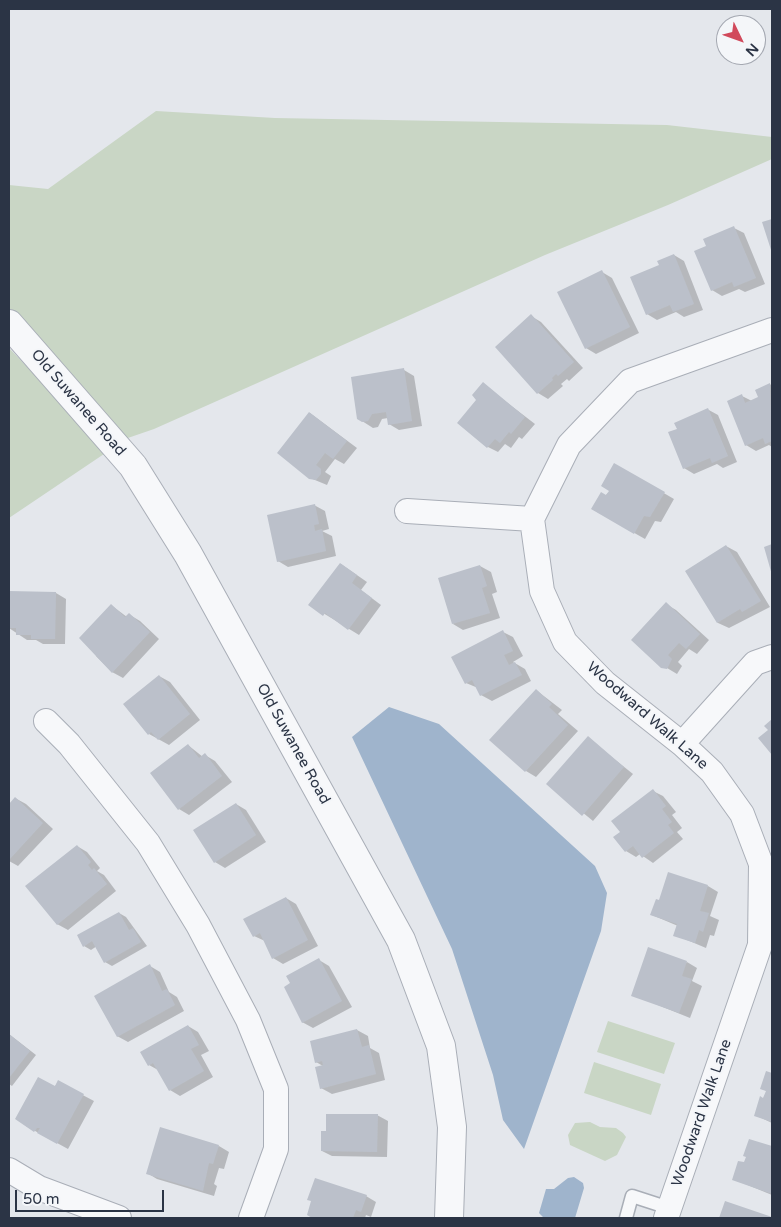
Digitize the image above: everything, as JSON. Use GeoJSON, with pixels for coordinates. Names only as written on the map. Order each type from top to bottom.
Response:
{"type":"FeatureCollection","features":[{"type":"Feature","properties":{"kind":"street","name":"Old Suwanee Road"},"geometry":{"type":"LineString","coordinates":[[9,324],[133,466],[188,554],[401,940],[441,1046],[452,1127],[449,1218]]}},
{"type":"Feature","properties":{"kind":"street"},"geometry":{"type":"LineString","coordinates":[[407,511],[532,519],[569,445],[630,381],[772,330]]}},
{"type":"Feature","properties":{"kind":"street","name":"Woodward Walk Lane"},"geometry":{"type":"LineString","coordinates":[[532,519],[542,591],[564,642],[605,683],[682,744],[712,772],[742,814],[761,864],[766,946],[667,1213]]}},
{"type":"Feature","properties":{"kind":"street"},"geometry":{"type":"LineString","coordinates":[[682,744],[755,663],[772,656]]}},
{"type":"Feature","properties":{"kind":"street"},"geometry":{"type":"LineString","coordinates":[[46,721],[68,744],[148,843],[198,925],[248,1020],[276,1089],[276,1149],[251,1218]]}},
{"type":"Feature","properties":{"kind":"street"},"geometry":{"type":"LineString","coordinates":[[9,1170],[39,1188],[119,1218]]}},
{"type":"Feature","properties":{"kind":"lane"},"geometry":{"type":"LineString","coordinates":[[626,1218],[632,1196],[667,1213]]}},
{"type":"Feature","properties":{"kind":"green space"},"geometry":{"type":"Polygon","coordinates":[[[156,111],[275,118],[667,125],[772,137],[772,159],[668,205],[545,255],[154,429],[122,440],[9,313],[9,185],[48,189],[156,111]]]}},
{"type":"Feature","properties":{"kind":"green space"},"geometry":{"type":"Polygon","coordinates":[[[9,348],[53,394],[104,454],[9,518],[9,348]]]}},
{"type":"Feature","properties":{"kind":"green space"},"geometry":{"type":"Polygon","coordinates":[[[608,1021],[675,1043],[664,1074],[597,1052],[608,1021]]]}},
{"type":"Feature","properties":{"kind":"green space"},"geometry":{"type":"Polygon","coordinates":[[[594,1062],[661,1084],[651,1115],[584,1093],[594,1062]]]}},
{"type":"Feature","properties":{"kind":"green space"},"geometry":{"type":"Polygon","coordinates":[[[590,1122],[600,1127],[616,1128],[623,1133],[626,1137],[617,1155],[605,1161],[570,1145],[568,1135],[575,1123],[590,1122]]]}},
{"type":"Feature","properties":{"kind":"water"},"geometry":{"type":"Polygon","coordinates":[[[389,707],[439,724],[595,866],[607,893],[601,931],[524,1149],[503,1120],[493,1075],[452,949],[352,737],[389,707]]]}},
{"type":"Feature","properties":{"kind":"water"},"geometry":{"type":"Polygon","coordinates":[[[574,1177],[583,1183],[584,1188],[575,1218],[544,1218],[539,1213],[546,1189],[554,1189],[568,1178],[574,1177]]]}},
{"type":"Feature","properties":{"kind":"building"},"geometry":{"type":"Polygon","coordinates":[[[772,219],[772,253],[762,222],[772,219]]]}},
{"type":"Feature","properties":{"kind":"building"},"geometry":{"type":"Polygon","coordinates":[[[734,226],[756,278],[734,287],[732,282],[711,291],[694,251],[706,246],[703,239],[734,226]]]}},
{"type":"Feature","properties":{"kind":"building"},"geometry":{"type":"Polygon","coordinates":[[[674,254],[694,304],[673,312],[670,305],[646,315],[630,277],[659,265],[657,261],[674,254]]]}},
{"type":"Feature","properties":{"kind":"building"},"geometry":{"type":"Polygon","coordinates":[[[602,270],[630,327],[585,349],[557,292],[602,270]]]}},
{"type":"Feature","properties":{"kind":"building"},"geometry":{"type":"Polygon","coordinates":[[[531,314],[574,362],[558,376],[556,374],[552,378],[553,380],[537,394],[495,347],[531,314]]]}},
{"type":"Feature","properties":{"kind":"building"},"geometry":{"type":"Polygon","coordinates":[[[404,368],[412,421],[388,425],[386,412],[372,414],[368,421],[362,422],[357,419],[351,377],[404,368]]]}},
{"type":"Feature","properties":{"kind":"building"},"geometry":{"type":"Polygon","coordinates":[[[483,382],[525,417],[511,434],[509,432],[500,443],[495,439],[487,448],[457,423],[476,400],[472,395],[483,382]]]}},
{"type":"Feature","properties":{"kind":"building"},"geometry":{"type":"Polygon","coordinates":[[[770,383],[772,441],[765,444],[763,438],[745,446],[727,401],[742,394],[745,403],[758,397],[755,390],[770,383]]]}},
{"type":"Feature","properties":{"kind":"building"},"geometry":{"type":"Polygon","coordinates":[[[708,408],[728,456],[712,463],[710,458],[683,469],[668,432],[677,429],[674,423],[708,408]]]}},
{"type":"Feature","properties":{"kind":"building"},"geometry":{"type":"Polygon","coordinates":[[[309,412],[347,441],[333,459],[325,453],[316,465],[321,469],[321,474],[316,480],[309,479],[277,453],[309,412]]]}},
{"type":"Feature","properties":{"kind":"building"},"geometry":{"type":"Polygon","coordinates":[[[614,463],[665,492],[650,517],[644,516],[634,534],[591,509],[601,492],[606,495],[609,491],[601,486],[614,463]]]}},
{"type":"Feature","properties":{"kind":"building"},"geometry":{"type":"Polygon","coordinates":[[[315,504],[319,524],[314,525],[315,531],[322,529],[326,551],[277,562],[267,515],[315,504]]]}},
{"type":"Feature","properties":{"kind":"building"},"geometry":{"type":"Polygon","coordinates":[[[772,544],[772,575],[764,547],[772,544]]]}},
{"type":"Feature","properties":{"kind":"building"},"geometry":{"type":"Polygon","coordinates":[[[726,545],[761,601],[742,612],[740,609],[717,623],[685,571],[726,545]]]}},
{"type":"Feature","properties":{"kind":"building"},"geometry":{"type":"Polygon","coordinates":[[[340,563],[357,575],[352,583],[372,598],[348,630],[325,613],[323,616],[308,605],[340,563]]]}},
{"type":"Feature","properties":{"kind":"building"},"geometry":{"type":"Polygon","coordinates":[[[480,565],[487,586],[482,588],[490,613],[452,624],[438,578],[480,565]]]}},
{"type":"Feature","properties":{"kind":"building"},"geometry":{"type":"Polygon","coordinates":[[[9,591],[56,592],[55,639],[31,639],[31,635],[16,635],[16,628],[9,628],[9,591]]]}},
{"type":"Feature","properties":{"kind":"building"},"geometry":{"type":"Polygon","coordinates":[[[666,602],[700,634],[686,649],[679,643],[668,655],[672,659],[667,669],[661,668],[631,640],[666,602]]]}},
{"type":"Feature","properties":{"kind":"building"},"geometry":{"type":"Polygon","coordinates":[[[111,604],[125,617],[129,613],[150,632],[112,673],[79,638],[111,604]]]}},
{"type":"Feature","properties":{"kind":"building"},"geometry":{"type":"Polygon","coordinates":[[[503,630],[513,651],[504,655],[509,665],[515,662],[522,675],[480,696],[472,680],[465,684],[451,657],[503,630]]]}},
{"type":"Feature","properties":{"kind":"building"},"geometry":{"type":"Polygon","coordinates":[[[159,675],[190,714],[158,740],[151,732],[148,735],[123,704],[159,675]]]}},
{"type":"Feature","properties":{"kind":"building"},"geometry":{"type":"Polygon","coordinates":[[[536,689],[552,704],[549,707],[568,725],[525,772],[489,740],[536,689]]]}},
{"type":"Feature","properties":{"kind":"building"},"geometry":{"type":"Polygon","coordinates":[[[772,719],[772,755],[758,738],[768,730],[764,726],[772,719]]]}},
{"type":"Feature","properties":{"kind":"building"},"geometry":{"type":"Polygon","coordinates":[[[588,736],[624,767],[582,816],[546,784],[588,736]]]}},
{"type":"Feature","properties":{"kind":"building"},"geometry":{"type":"Polygon","coordinates":[[[188,744],[199,758],[205,753],[222,776],[178,810],[150,773],[188,744]]]}},
{"type":"Feature","properties":{"kind":"building"},"geometry":{"type":"Polygon","coordinates":[[[653,789],[666,806],[662,809],[672,822],[668,825],[674,833],[642,858],[633,846],[625,852],[613,837],[620,832],[611,821],[653,789]]]}},
{"type":"Feature","properties":{"kind":"building"},"geometry":{"type":"Polygon","coordinates":[[[15,797],[43,823],[9,860],[9,804],[15,797]]]}},
{"type":"Feature","properties":{"kind":"building"},"geometry":{"type":"Polygon","coordinates":[[[236,803],[256,835],[214,863],[193,830],[236,803]]]}},
{"type":"Feature","properties":{"kind":"building"},"geometry":{"type":"Polygon","coordinates":[[[77,845],[91,862],[88,865],[92,870],[94,868],[107,884],[57,925],[25,886],[77,845]]]}},
{"type":"Feature","properties":{"kind":"building"},"geometry":{"type":"Polygon","coordinates":[[[668,872],[708,885],[700,911],[709,913],[703,932],[699,930],[695,943],[673,936],[677,924],[650,915],[656,899],[659,900],[668,872]]]}},
{"type":"Feature","properties":{"kind":"building"},"geometry":{"type":"Polygon","coordinates":[[[286,897],[308,940],[272,959],[260,933],[253,937],[243,919],[286,897]]]}},
{"type":"Feature","properties":{"kind":"building"},"geometry":{"type":"Polygon","coordinates":[[[119,912],[129,930],[133,928],[141,942],[104,963],[92,941],[83,947],[77,935],[119,912]]]}},
{"type":"Feature","properties":{"kind":"building"},"geometry":{"type":"Polygon","coordinates":[[[648,947],[687,961],[682,976],[692,979],[679,1013],[631,996],[648,947]]]}},
{"type":"Feature","properties":{"kind":"building"},"geometry":{"type":"Polygon","coordinates":[[[319,958],[342,1001],[302,1023],[284,987],[290,983],[286,976],[319,958]]]}},
{"type":"Feature","properties":{"kind":"building"},"geometry":{"type":"Polygon","coordinates":[[[150,964],[162,991],[167,989],[175,1005],[117,1037],[94,996],[150,964]]]}},
{"type":"Feature","properties":{"kind":"building"},"geometry":{"type":"Polygon","coordinates":[[[188,1025],[199,1045],[191,1049],[204,1071],[169,1091],[153,1063],[148,1066],[140,1052],[188,1025]]]}},
{"type":"Feature","properties":{"kind":"building"},"geometry":{"type":"Polygon","coordinates":[[[357,1029],[362,1047],[369,1045],[376,1074],[320,1089],[315,1067],[323,1065],[322,1061],[315,1063],[310,1041],[357,1029]]]}},
{"type":"Feature","properties":{"kind":"building"},"geometry":{"type":"Polygon","coordinates":[[[9,1034],[30,1051],[9,1078],[9,1034]]]}},
{"type":"Feature","properties":{"kind":"building"},"geometry":{"type":"Polygon","coordinates":[[[766,1071],[772,1073],[772,1122],[754,1116],[760,1096],[763,1098],[766,1091],[760,1089],[766,1071]]]}},
{"type":"Feature","properties":{"kind":"building"},"geometry":{"type":"Polygon","coordinates":[[[38,1077],[55,1086],[58,1080],[84,1094],[57,1144],[37,1133],[40,1128],[37,1128],[34,1132],[15,1119],[38,1077]]]}},
{"type":"Feature","properties":{"kind":"building"},"geometry":{"type":"Polygon","coordinates":[[[326,1114],[378,1114],[377,1152],[321,1151],[321,1131],[326,1131],[326,1114]]]}},
{"type":"Feature","properties":{"kind":"building"},"geometry":{"type":"Polygon","coordinates":[[[160,1127],[219,1145],[213,1164],[209,1163],[203,1191],[146,1174],[160,1127]]]}},
{"type":"Feature","properties":{"kind":"building"},"geometry":{"type":"Polygon","coordinates":[[[749,1139],[772,1146],[772,1194],[732,1180],[738,1161],[744,1162],[746,1157],[743,1156],[749,1139]]]}},
{"type":"Feature","properties":{"kind":"building"},"geometry":{"type":"Polygon","coordinates":[[[315,1178],[367,1195],[361,1212],[356,1210],[353,1218],[312,1218],[307,1215],[311,1201],[307,1200],[315,1178]]]}},
{"type":"Feature","properties":{"kind":"building"},"geometry":{"type":"Polygon","coordinates":[[[725,1201],[772,1217],[772,1218],[719,1218],[725,1201]]]}}]}
